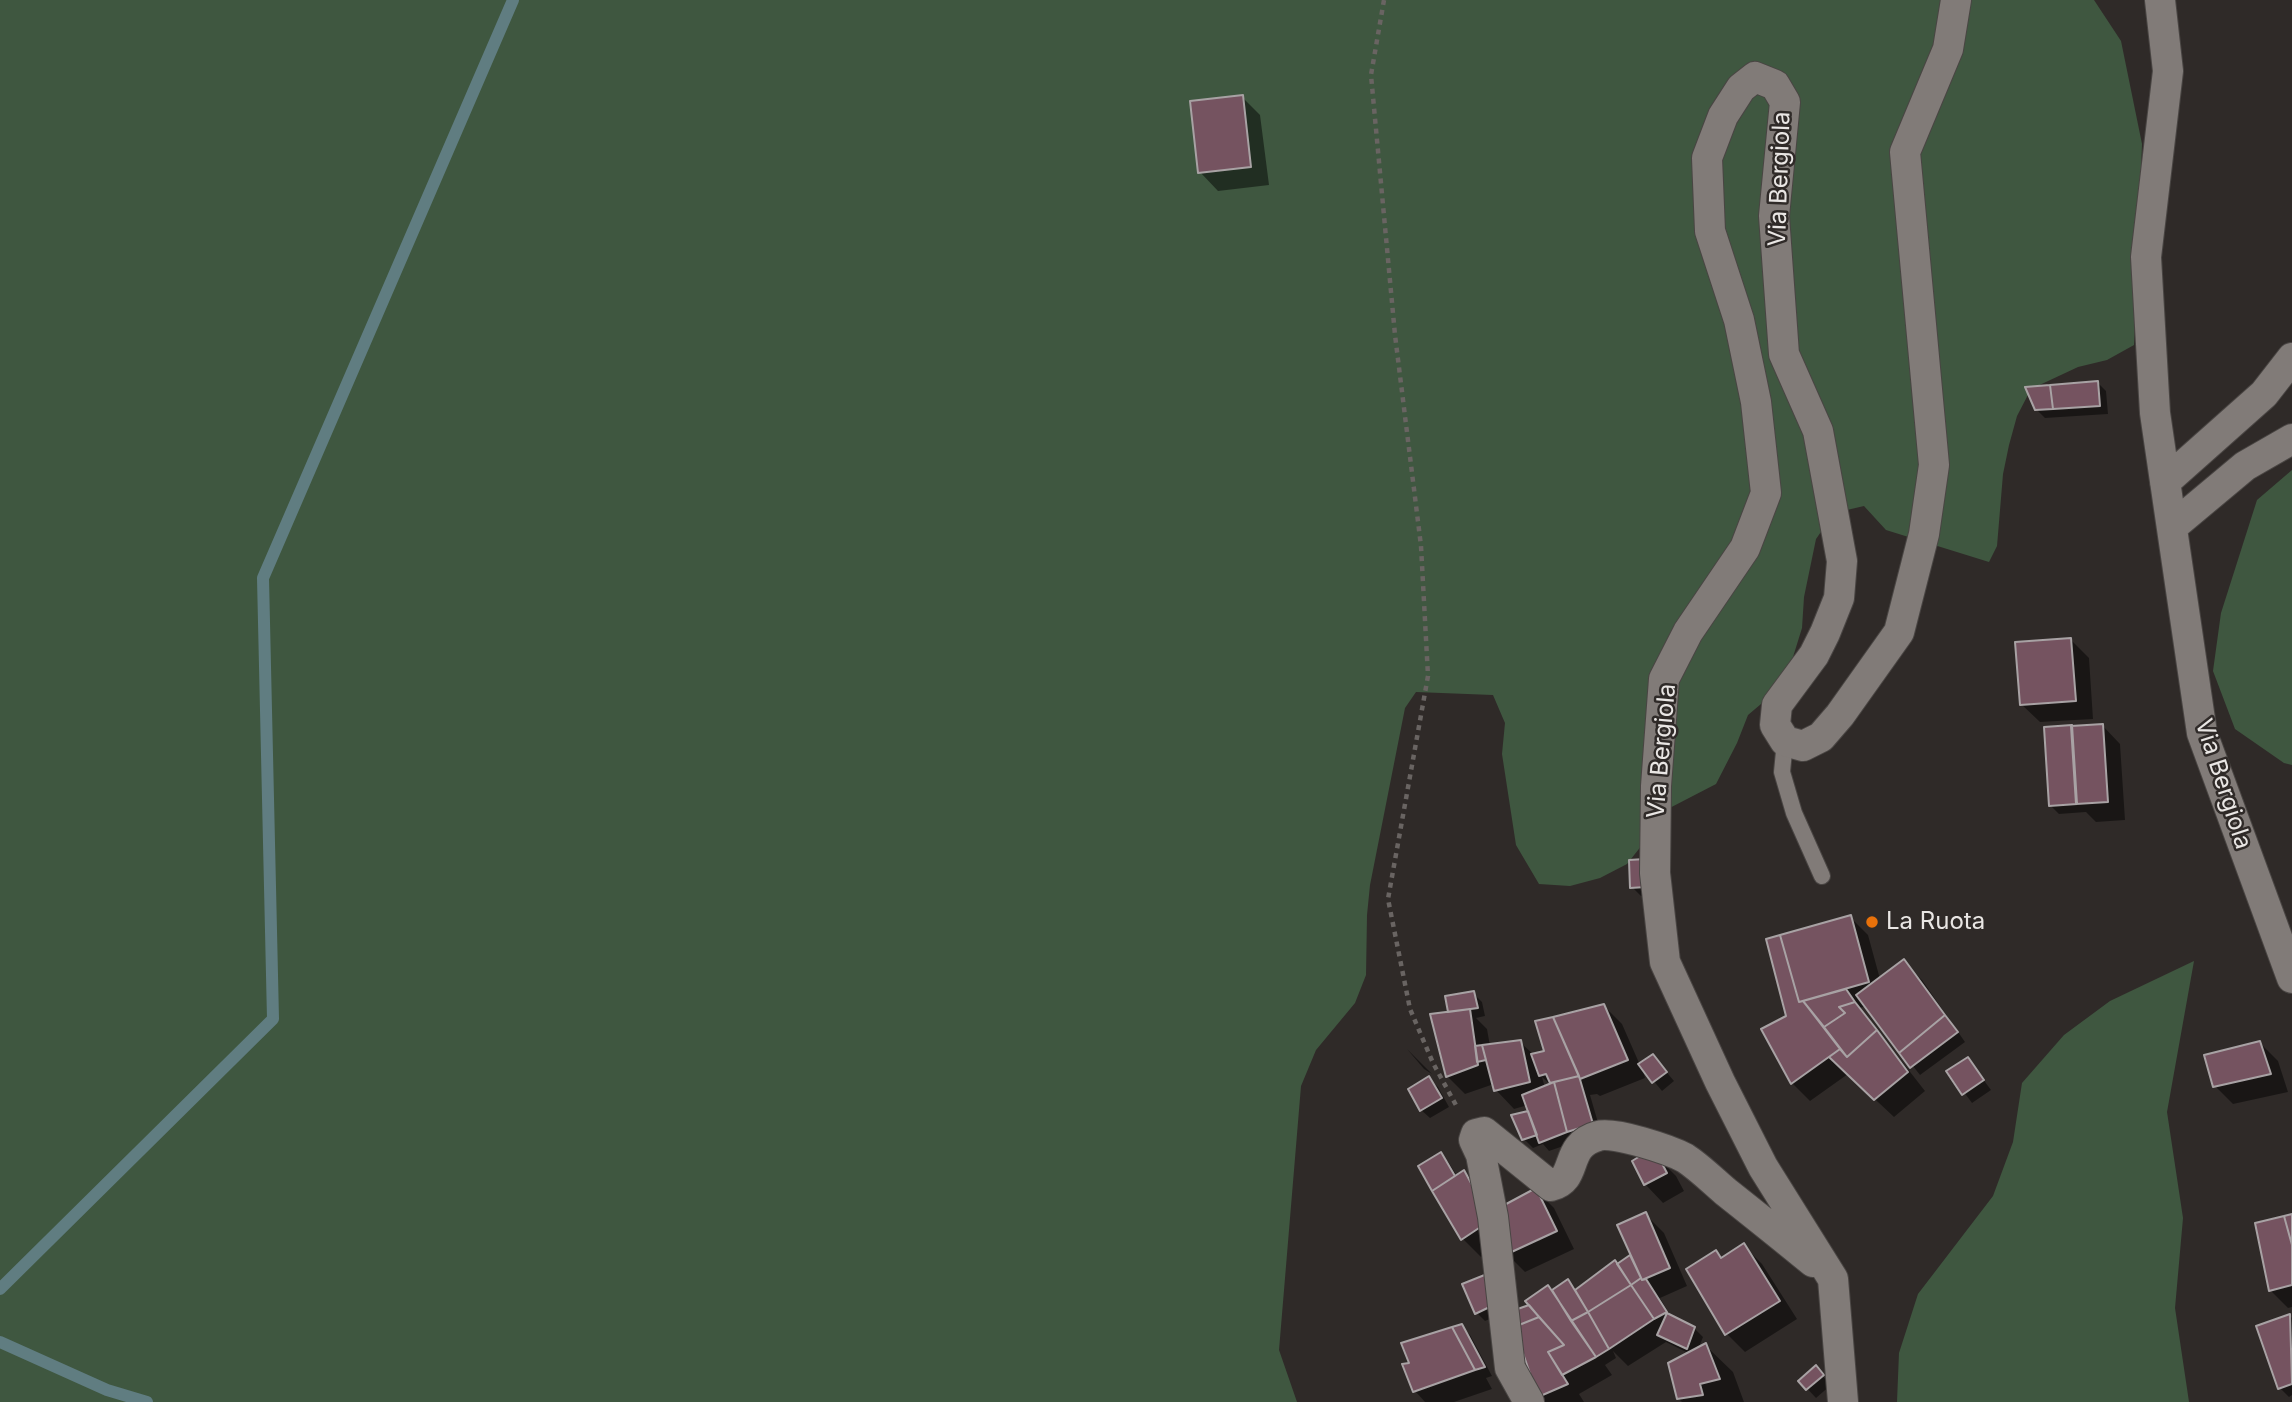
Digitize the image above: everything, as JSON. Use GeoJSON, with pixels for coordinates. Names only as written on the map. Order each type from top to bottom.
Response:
{"type":"FeatureCollection","features":[{"type":"Feature","properties":{"kind":"street"},"geometry":{"type":"LineString","coordinates":[[1786,741],[1803,746],[1821,737],[1840,715],[1899,632],[1924,534],[1934,465],[1905,152],[1948,49],[1956,0]]}},
{"type":"Feature","properties":{"kind":"street","name":"Via Bergiola"},"geometry":{"type":"LineString","coordinates":[[2160,0],[2168,71],[2146,257],[2155,413],[2202,733],[2292,978]]}},
{"type":"Feature","properties":{"kind":"street","name":"Via Bergiola"},"geometry":{"type":"LineString","coordinates":[[1786,741],[1775,725],[1777,705],[1814,655],[1825,633],[1839,598],[1842,561],[1818,431],[1784,354],[1774,216],[1785,102],[1775,85],[1755,77],[1741,88],[1723,116],[1707,158],[1710,232],[1738,320],[1756,402],[1766,493],[1745,548],[1688,632],[1664,680],[1656,786],[1656,873],[1665,962],[1720,1083],[1763,1167],[1833,1279],[1843,1402]]}},
{"type":"Feature","properties":{"kind":"street"},"geometry":{"type":"LineString","coordinates":[[2165,482],[2264,394],[2292,358]]}},
{"type":"Feature","properties":{"kind":"street"},"geometry":{"type":"LineString","coordinates":[[2172,527],[2245,466],[2292,439]]}},
{"type":"Feature","properties":{"kind":"street"},"geometry":{"type":"LineString","coordinates":[[1530,1402],[1510,1368],[1495,1230],[1481,1155],[1474,1140],[1476,1134],[1484,1132],[1551,1186],[1561,1184],[1568,1174],[1570,1161],[1579,1145],[1600,1135],[1638,1141],[1685,1158],[1833,1279]]}},
{"type":"Feature","properties":{"kind":"lane"},"geometry":{"type":"LineString","coordinates":[[1786,741],[1782,772],[1794,813],[1822,876]]}},
{"type":"Feature","properties":{"kind":"path"},"geometry":{"type":"LineString","coordinates":[[1384,0],[1371,75],[1395,335],[1421,546],[1428,676],[1388,899],[1410,1009],[1433,1063],[1455,1104],[1476,1134]]}},
{"type":"Feature","properties":{"kind":"green space"},"geometry":{"type":"Polygon","coordinates":[[[0,0],[2094,0],[2121,41],[2142,144],[2134,345],[2107,360],[2078,367],[2031,389],[2017,416],[2009,445],[2003,474],[1997,546],[1989,562],[1886,530],[1864,506],[1834,513],[1816,539],[1804,597],[1802,628],[1793,657],[1761,704],[1748,715],[1716,784],[1660,813],[1646,840],[1627,864],[1600,878],[1570,886],[1539,884],[1516,845],[1502,754],[1505,723],[1493,695],[1416,692],[1405,708],[1370,885],[1366,975],[1355,1003],[1316,1050],[1301,1086],[1279,1350],[1297,1402],[0,1402],[0,0]]]}},
{"type":"Feature","properties":{"kind":"green space"},"geometry":{"type":"Polygon","coordinates":[[[2292,470],[2292,765],[2284,763],[2235,729],[2213,671],[2221,613],[2257,500],[2292,470]]]}},
{"type":"Feature","properties":{"kind":"green space"},"geometry":{"type":"Polygon","coordinates":[[[2194,961],[2167,1112],[2183,1218],[2175,1308],[2189,1402],[1897,1402],[1899,1353],[1918,1294],[1993,1196],[2013,1142],[2022,1083],[2064,1035],[2110,1001],[2194,961]]]}},
{"type":"Feature","properties":{"kind":"building"},"geometry":{"type":"Polygon","coordinates":[[[1243,95],[1251,167],[1198,173],[1190,101],[1243,95]]]}},
{"type":"Feature","properties":{"kind":"building"},"geometry":{"type":"Polygon","coordinates":[[[2098,381],[2100,406],[2053,409],[2050,385],[2098,381]]]}},
{"type":"Feature","properties":{"kind":"building"},"geometry":{"type":"Polygon","coordinates":[[[2050,385],[2053,409],[2035,410],[2025,387],[2050,385]]]}},
{"type":"Feature","properties":{"kind":"building"},"geometry":{"type":"Polygon","coordinates":[[[2071,638],[2076,701],[2020,705],[2015,642],[2071,638]]]}},
{"type":"Feature","properties":{"kind":"building"},"geometry":{"type":"Polygon","coordinates":[[[2103,724],[2108,802],[2076,804],[2071,726],[2103,724]]]}},
{"type":"Feature","properties":{"kind":"building"},"geometry":{"type":"Polygon","coordinates":[[[2072,725],[2077,804],[2049,806],[2044,727],[2072,725]]]}},
{"type":"Feature","properties":{"kind":"building"},"geometry":{"type":"Polygon","coordinates":[[[1645,859],[1646,887],[1630,888],[1629,860],[1645,859]]]}},
{"type":"Feature","properties":{"kind":"building"},"geometry":{"type":"Polygon","coordinates":[[[1851,915],[1869,982],[1799,1002],[1780,935],[1851,915]]]}},
{"type":"Feature","properties":{"kind":"building"},"geometry":{"type":"Polygon","coordinates":[[[1780,935],[1799,1002],[1803,1001],[1840,1049],[1791,1084],[1761,1029],[1786,1016],[1766,939],[1780,935]]]}},
{"type":"Feature","properties":{"kind":"building"},"geometry":{"type":"Polygon","coordinates":[[[1904,959],[1945,1015],[1899,1053],[1856,995],[1904,959]]]}},
{"type":"Feature","properties":{"kind":"building"},"geometry":{"type":"Polygon","coordinates":[[[1846,989],[1855,1002],[1839,1007],[1845,1013],[1824,1027],[1803,1001],[1846,989]]]}},
{"type":"Feature","properties":{"kind":"building"},"geometry":{"type":"Polygon","coordinates":[[[1474,991],[1478,1008],[1448,1012],[1445,996],[1474,991]]]}},
{"type":"Feature","properties":{"kind":"building"},"geometry":{"type":"Polygon","coordinates":[[[1855,1002],[1877,1030],[1847,1057],[1824,1027],[1845,1013],[1839,1007],[1855,1002]]]}},
{"type":"Feature","properties":{"kind":"building"},"geometry":{"type":"Polygon","coordinates":[[[1604,1004],[1628,1060],[1580,1079],[1553,1017],[1604,1004]]]}},
{"type":"Feature","properties":{"kind":"building"},"geometry":{"type":"Polygon","coordinates":[[[1470,1009],[1478,1065],[1446,1077],[1430,1014],[1470,1009]]]}},
{"type":"Feature","properties":{"kind":"building"},"geometry":{"type":"Polygon","coordinates":[[[1945,1015],[1958,1032],[1910,1068],[1899,1053],[1945,1015]]]}},
{"type":"Feature","properties":{"kind":"building"},"geometry":{"type":"Polygon","coordinates":[[[1553,1017],[1579,1076],[1550,1083],[1546,1074],[1539,1076],[1531,1054],[1544,1051],[1535,1021],[1553,1017]]]}},
{"type":"Feature","properties":{"kind":"building"},"geometry":{"type":"Polygon","coordinates":[[[1877,1030],[1908,1072],[1874,1100],[1829,1057],[1840,1049],[1847,1057],[1877,1030]]]}},
{"type":"Feature","properties":{"kind":"building"},"geometry":{"type":"Polygon","coordinates":[[[1521,1040],[1530,1082],[1494,1091],[1482,1045],[1521,1040]]]}},
{"type":"Feature","properties":{"kind":"building"},"geometry":{"type":"Polygon","coordinates":[[[2260,1041],[2271,1074],[2213,1087],[2204,1055],[2260,1041]]]}},
{"type":"Feature","properties":{"kind":"building"},"geometry":{"type":"Polygon","coordinates":[[[1482,1045],[1486,1060],[1477,1062],[1475,1046],[1482,1045]]]}},
{"type":"Feature","properties":{"kind":"building"},"geometry":{"type":"Polygon","coordinates":[[[1653,1054],[1667,1072],[1652,1083],[1638,1064],[1653,1054]]]}},
{"type":"Feature","properties":{"kind":"building"},"geometry":{"type":"Polygon","coordinates":[[[1968,1057],[1984,1080],[1962,1095],[1946,1071],[1968,1057]]]}},
{"type":"Feature","properties":{"kind":"building"},"geometry":{"type":"Polygon","coordinates":[[[1429,1076],[1442,1098],[1420,1111],[1408,1089],[1429,1076]]]}},
{"type":"Feature","properties":{"kind":"building"},"geometry":{"type":"Polygon","coordinates":[[[1579,1076],[1593,1124],[1567,1132],[1554,1082],[1579,1076]]]}},
{"type":"Feature","properties":{"kind":"building"},"geometry":{"type":"Polygon","coordinates":[[[1554,1082],[1567,1132],[1539,1143],[1522,1095],[1554,1082]]]}},
{"type":"Feature","properties":{"kind":"building"},"geometry":{"type":"Polygon","coordinates":[[[1528,1111],[1537,1135],[1522,1140],[1511,1115],[1528,1111]]]}},
{"type":"Feature","properties":{"kind":"building"},"geometry":{"type":"Polygon","coordinates":[[[1441,1152],[1455,1176],[1432,1191],[1418,1166],[1441,1152]]]}},
{"type":"Feature","properties":{"kind":"building"},"geometry":{"type":"Polygon","coordinates":[[[1645,1153],[1658,1156],[1667,1173],[1644,1185],[1632,1161],[1645,1153]]]}},
{"type":"Feature","properties":{"kind":"building"},"geometry":{"type":"Polygon","coordinates":[[[1464,1170],[1491,1220],[1461,1240],[1432,1191],[1464,1170]]]}},
{"type":"Feature","properties":{"kind":"building"},"geometry":{"type":"Polygon","coordinates":[[[1536,1188],[1557,1231],[1505,1255],[1495,1210],[1536,1188]]]}},
{"type":"Feature","properties":{"kind":"building"},"geometry":{"type":"Polygon","coordinates":[[[1646,1212],[1670,1268],[1642,1280],[1617,1225],[1646,1212]]]}},
{"type":"Feature","properties":{"kind":"building"},"geometry":{"type":"Polygon","coordinates":[[[2292,1214],[2292,1245],[2284,1216],[2292,1214]]]}},
{"type":"Feature","properties":{"kind":"building"},"geometry":{"type":"Polygon","coordinates":[[[2284,1216],[2292,1245],[2292,1285],[2269,1291],[2255,1223],[2284,1216]]]}},
{"type":"Feature","properties":{"kind":"building"},"geometry":{"type":"Polygon","coordinates":[[[1744,1243],[1780,1301],[1725,1335],[1686,1269],[1716,1250],[1721,1258],[1744,1243]]]}},
{"type":"Feature","properties":{"kind":"building"},"geometry":{"type":"Polygon","coordinates":[[[1630,1255],[1641,1278],[1631,1285],[1617,1264],[1630,1255]]]}},
{"type":"Feature","properties":{"kind":"building"},"geometry":{"type":"Polygon","coordinates":[[[1615,1260],[1631,1285],[1588,1312],[1575,1290],[1615,1260]]]}},
{"type":"Feature","properties":{"kind":"building"},"geometry":{"type":"Polygon","coordinates":[[[1487,1274],[1498,1303],[1475,1314],[1462,1284],[1487,1274]]]}},
{"type":"Feature","properties":{"kind":"building"},"geometry":{"type":"Polygon","coordinates":[[[1641,1278],[1646,1279],[1667,1312],[1654,1319],[1631,1285],[1641,1278]]]}},
{"type":"Feature","properties":{"kind":"building"},"geometry":{"type":"Polygon","coordinates":[[[1568,1279],[1588,1312],[1571,1321],[1552,1290],[1568,1279]]]}},
{"type":"Feature","properties":{"kind":"building"},"geometry":{"type":"Polygon","coordinates":[[[1548,1285],[1596,1357],[1562,1375],[1548,1352],[1564,1345],[1525,1301],[1548,1285]]]}},
{"type":"Feature","properties":{"kind":"building"},"geometry":{"type":"Polygon","coordinates":[[[1631,1285],[1654,1319],[1609,1349],[1588,1312],[1631,1285]]]}},
{"type":"Feature","properties":{"kind":"building"},"geometry":{"type":"Polygon","coordinates":[[[1529,1305],[1539,1317],[1514,1327],[1509,1312],[1529,1305]]]}},
{"type":"Feature","properties":{"kind":"building"},"geometry":{"type":"Polygon","coordinates":[[[1588,1312],[1609,1349],[1596,1357],[1571,1321],[1588,1312]]]}},
{"type":"Feature","properties":{"kind":"building"},"geometry":{"type":"Polygon","coordinates":[[[1667,1313],[1695,1327],[1687,1349],[1657,1335],[1667,1313]]]}},
{"type":"Feature","properties":{"kind":"building"},"geometry":{"type":"Polygon","coordinates":[[[2290,1314],[2292,1384],[2278,1389],[2256,1326],[2290,1314]]]}},
{"type":"Feature","properties":{"kind":"building"},"geometry":{"type":"Polygon","coordinates":[[[1539,1317],[1564,1345],[1548,1352],[1568,1384],[1538,1397],[1514,1327],[1539,1317]]]}},
{"type":"Feature","properties":{"kind":"building"},"geometry":{"type":"Polygon","coordinates":[[[1462,1324],[1485,1367],[1475,1370],[1452,1327],[1462,1324]]]}},
{"type":"Feature","properties":{"kind":"building"},"geometry":{"type":"Polygon","coordinates":[[[1452,1327],[1475,1370],[1413,1392],[1402,1364],[1409,1363],[1401,1343],[1452,1327]]]}},
{"type":"Feature","properties":{"kind":"building"},"geometry":{"type":"Polygon","coordinates":[[[1706,1343],[1720,1379],[1700,1384],[1703,1395],[1677,1399],[1668,1363],[1706,1343]]]}},
{"type":"Feature","properties":{"kind":"building"},"geometry":{"type":"Polygon","coordinates":[[[1816,1365],[1824,1375],[1806,1390],[1798,1381],[1816,1365]]]}},
{"type":"Feature","properties":{"kind":"waterway"},"geometry":{"type":"LineString","coordinates":[[0,1289],[273,1019],[263,578],[513,0]]}},
{"type":"Feature","properties":{"kind":"waterway"},"geometry":{"type":"LineString","coordinates":[[0,1342],[107,1390],[147,1402]]}},
{"type":"Feature","properties":{"kind":"place","name":"La Ruota"},"geometry":{"type":"Point","coordinates":[1872,922]}}]}
